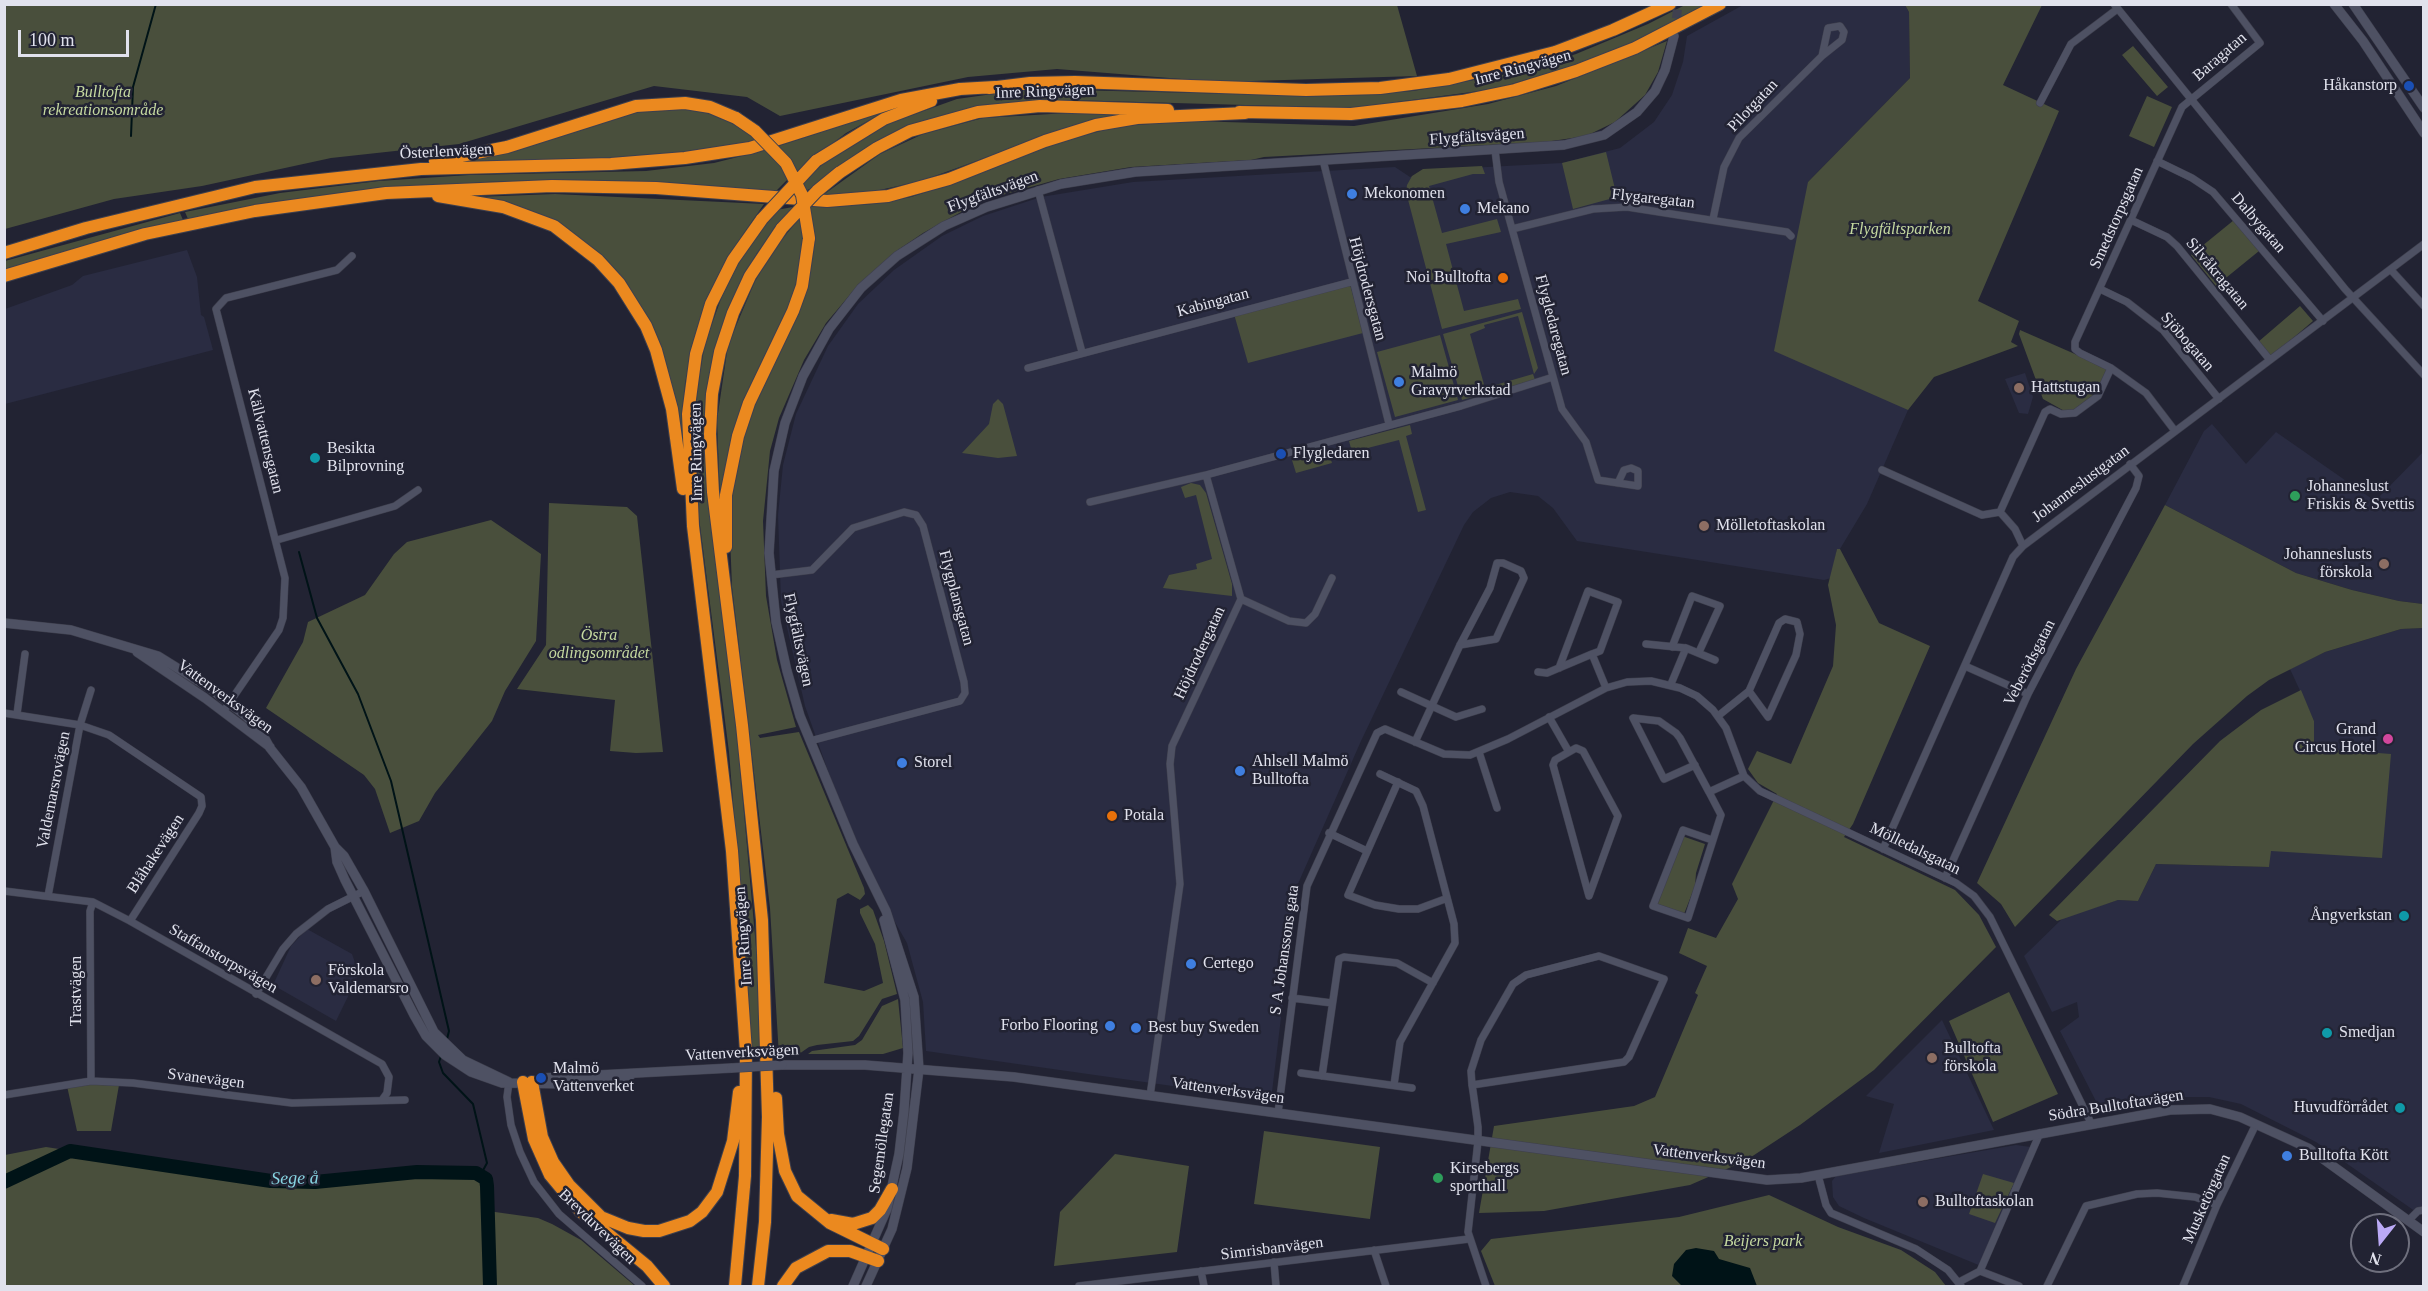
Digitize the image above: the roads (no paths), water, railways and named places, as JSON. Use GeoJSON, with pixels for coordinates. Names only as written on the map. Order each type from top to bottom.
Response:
{"type":"FeatureCollection","features":[{"type":"Feature","properties":{"kind":"highway","name":"Inre Ringvägen"},"geometry":{"type":"LineString","coordinates":[[735,1287],[745,1164],[746,1052],[722,752],[701,600],[688,463],[691,380],[703,328],[714,297],[745,240],[816,161],[865,129],[901,111],[953,95],[994,87],[1076,82],[1306,90],[1380,87],[1449,79],[1555,52],[1613,30],[1670,4]]}},
{"type":"Feature","properties":{"kind":"highway","name":"Inre Ringvägen"},"geometry":{"type":"LineString","coordinates":[[758,1287],[766,1199],[768,1117],[762,920],[713,492],[710,434],[712,394],[720,352],[733,313],[750,276],[782,228],[817,191],[838,173],[877,147],[910,131],[940,121],[1007,108],[1073,106],[1245,113],[1352,114],[1462,101],[1515,90],[1576,71],[1635,48],[1720,4]]}},
{"type":"Feature","properties":{"kind":"highway","name":"Österlenvägen"},"geometry":{"type":"LineString","coordinates":[[4,253],[86,228],[255,187],[421,169],[611,164],[720,153],[786,138],[901,100],[960,89],[994,87]]}},
{"type":"Feature","properties":{"kind":"highway"},"geometry":{"type":"LineString","coordinates":[[255,187],[481,153],[531,140],[636,106],[685,104],[711,107],[736,118],[755,131],[786,163],[802,195],[809,238],[802,286],[749,404],[730,465],[726,521],[730,629]]}},
{"type":"Feature","properties":{"kind":"highway"},"geometry":{"type":"LineString","coordinates":[[4,276],[105,245],[182,226],[307,202],[386,193],[552,186],[709,191],[827,201],[888,196],[949,179],[1046,141],[1096,125],[1137,118],[1245,113]]}},
{"type":"Feature","properties":{"kind":"highway"},"geometry":{"type":"LineString","coordinates":[[386,193],[455,197],[532,216],[554,226],[577,242],[619,283],[646,326],[656,350],[672,409],[701,600]]}},
{"type":"Feature","properties":{"kind":"highway"},"geometry":{"type":"LineString","coordinates":[[762,920],[769,980],[780,1150],[789,1185],[816,1214],[874,1250],[878,1261]]}},
{"type":"Feature","properties":{"kind":"highway"},"geometry":{"type":"LineString","coordinates":[[528,1082],[538,1125],[548,1151],[568,1185],[589,1207],[612,1223],[628,1228],[659,1231],[677,1227],[702,1212],[709,1203],[720,1185],[729,1159],[738,1103],[743,1004]]}},
{"type":"Feature","properties":{"kind":"highway"},"geometry":{"type":"LineString","coordinates":[[528,1082],[534,1139],[550,1175],[580,1211],[646,1266],[664,1287]]}},
{"type":"Feature","properties":{"kind":"highway"},"geometry":{"type":"LineString","coordinates":[[816,1214],[841,1223],[863,1222],[880,1210],[892,1189]]}},
{"type":"Feature","properties":{"kind":"highway"},"geometry":{"type":"LineString","coordinates":[[783,1287],[796,1268],[828,1251],[874,1250]]}},
{"type":"Feature","properties":{"kind":"street","name":"Baragatan"},"geometry":{"type":"LineString","coordinates":[[2191,100],[2260,43],[2230,4]]}},
{"type":"Feature","properties":{"kind":"street"},"geometry":{"type":"LineString","coordinates":[[2334,4],[2363,41],[2424,133]]}},
{"type":"Feature","properties":{"kind":"street"},"geometry":{"type":"LineString","coordinates":[[2352,4],[2424,108]]}},
{"type":"Feature","properties":{"kind":"street"},"geometry":{"type":"LineString","coordinates":[[2040,103],[2071,44],[2115,7],[2354,299],[2424,375]]}},
{"type":"Feature","properties":{"kind":"street","name":"Flygfältsvägen"},"geometry":{"type":"LineString","coordinates":[[907,1068],[909,1053],[905,1000],[877,897],[810,741],[787,671],[776,622],[771,575],[769,553],[774,471],[785,423],[803,376],[829,329],[861,288],[897,256],[944,226],[987,207],[1038,190],[1086,179],[1135,172],[1564,145],[1595,138],[1620,126],[1638,112],[1655,91],[1665,70],[1674,36]]}},
{"type":"Feature","properties":{"kind":"street","name":"Pilotgatan"},"geometry":{"type":"LineString","coordinates":[[1713,219],[1724,168],[1739,138],[1822,56]]}},
{"type":"Feature","properties":{"kind":"street"},"geometry":{"type":"LineString","coordinates":[[2400,97],[2424,123]]}},
{"type":"Feature","properties":{"kind":"street","name":"Smedstorpsgatan"},"geometry":{"type":"LineString","coordinates":[[2111,368],[2075,349],[2075,342],[2182,107],[2191,100]]}},
{"type":"Feature","properties":{"kind":"street","name":"Flygledaregatan"},"geometry":{"type":"LineString","coordinates":[[1495,150],[1499,182],[1563,409],[1586,442],[1598,480],[1618,483]]}},
{"type":"Feature","properties":{"kind":"street","name":"Höjdrodersgatan"},"geometry":{"type":"LineString","coordinates":[[1323,160],[1351,282],[1389,424]]}},
{"type":"Feature","properties":{"kind":"street","name":"Dalbygatan"},"geometry":{"type":"LineString","coordinates":[[2157,162],[2192,178],[2213,192],[2323,321]]}},
{"type":"Feature","properties":{"kind":"street"},"geometry":{"type":"LineString","coordinates":[[1038,190],[1082,352]]}},
{"type":"Feature","properties":{"kind":"street","name":"Flygaregatan"},"geometry":{"type":"LineString","coordinates":[[1512,229],[1605,207],[1639,208],[1713,219],[1787,232],[1791,236]]}},
{"type":"Feature","properties":{"kind":"street","name":"Silvåkragatan"},"geometry":{"type":"LineString","coordinates":[[2131,220],[2167,237],[2177,246],[2270,360]]}},
{"type":"Feature","properties":{"kind":"street","name":"Johanneslustgatan"},"geometry":{"type":"LineString","coordinates":[[1883,849],[2013,557],[2023,546],[2130,464],[2354,299],[2424,244]]}},
{"type":"Feature","properties":{"kind":"street","name":"Källvattensgatan"},"geometry":{"type":"LineString","coordinates":[[223,712],[279,630],[283,618],[285,578],[278,540],[216,309],[226,298],[337,270],[352,256]]}},
{"type":"Feature","properties":{"kind":"street"},"geometry":{"type":"LineString","coordinates":[[2391,270],[2424,306]]}},
{"type":"Feature","properties":{"kind":"street","name":"Kabingatan"},"geometry":{"type":"LineString","coordinates":[[1028,368],[1351,282]]}},
{"type":"Feature","properties":{"kind":"street","name":"Sjöbogatan"},"geometry":{"type":"LineString","coordinates":[[2100,289],[2127,302],[2163,330],[2219,399]]}},
{"type":"Feature","properties":{"kind":"street"},"geometry":{"type":"LineString","coordinates":[[2000,512],[2045,412],[2050,409],[2061,414],[2075,413],[2098,396],[2111,368],[2146,393],[2175,431]]}},
{"type":"Feature","properties":{"kind":"street"},"geometry":{"type":"LineString","coordinates":[[1090,502],[1206,475],[1461,406],[1553,377]]}},
{"type":"Feature","properties":{"kind":"street","name":"Veberödsgatan"},"geometry":{"type":"LineString","coordinates":[[1945,878],[2028,694],[2136,488],[2139,476],[2130,464]]}},
{"type":"Feature","properties":{"kind":"street"},"geometry":{"type":"LineString","coordinates":[[1882,470],[1982,515],[2000,512]]}},
{"type":"Feature","properties":{"kind":"street","name":"Höjdrodergatan"},"geometry":{"type":"LineString","coordinates":[[1150,1096],[1180,884],[1170,764],[1172,747],[1241,599],[1206,475]]}},
{"type":"Feature","properties":{"kind":"street"},"geometry":{"type":"LineString","coordinates":[[278,540],[395,506],[418,490]]}},
{"type":"Feature","properties":{"kind":"street","name":"Flygplansgatan"},"geometry":{"type":"LineString","coordinates":[[771,575],[812,570],[853,528],[904,512],[916,515],[923,526],[964,682],[963,699],[955,703],[810,741]]}},
{"type":"Feature","properties":{"kind":"street"},"geometry":{"type":"LineString","coordinates":[[2000,512],[2015,529],[2023,546]]}},
{"type":"Feature","properties":{"kind":"street"},"geometry":{"type":"LineString","coordinates":[[1415,742],[1460,645],[1490,588],[1497,563],[1503,563],[1521,571],[1524,578],[1496,639],[1460,645]]}},
{"type":"Feature","properties":{"kind":"street"},"geometry":{"type":"LineString","coordinates":[[1241,599],[1289,621],[1306,623],[1315,615],[1332,578]]}},
{"type":"Feature","properties":{"kind":"street"},"geometry":{"type":"LineString","coordinates":[[1538,672],[1547,673],[1600,651],[1618,602],[1588,591],[1559,668]]}},
{"type":"Feature","properties":{"kind":"street"},"geometry":{"type":"LineString","coordinates":[[1672,647],[1692,596],[1720,606],[1698,652]]}},
{"type":"Feature","properties":{"kind":"street"},"geometry":{"type":"LineString","coordinates":[[1718,716],[1749,690],[1779,623],[1785,620],[1797,622],[1800,634],[1796,655],[1768,717],[1749,690]]}},
{"type":"Feature","properties":{"kind":"street","name":"Vattenverksvägen"},"geometry":{"type":"LineString","coordinates":[[4,623],[71,630],[158,656],[230,704],[260,729],[270,748],[301,787],[335,847],[344,856],[364,891],[438,1044]]}},
{"type":"Feature","properties":{"kind":"street"},"geometry":{"type":"LineString","coordinates":[[1646,644],[1686,648],[1715,660]]}},
{"type":"Feature","properties":{"kind":"street"},"geometry":{"type":"LineString","coordinates":[[1671,684],[1686,648]]}},
{"type":"Feature","properties":{"kind":"street","name":"Vattenverksvägen"},"geometry":{"type":"LineString","coordinates":[[133,649],[270,748]]}},
{"type":"Feature","properties":{"kind":"street"},"geometry":{"type":"LineString","coordinates":[[17,714],[25,654]]}},
{"type":"Feature","properties":{"kind":"street"},"geometry":{"type":"LineString","coordinates":[[1592,654],[1606,688]]}},
{"type":"Feature","properties":{"kind":"street"},"geometry":{"type":"LineString","coordinates":[[1965,666],[2028,694]]}},
{"type":"Feature","properties":{"kind":"street","name":"Mölledalsgatan"},"geometry":{"type":"LineString","coordinates":[[1377,732],[1385,729],[1452,755],[1479,752],[1606,688],[1640,681],[1671,684],[1697,696],[1718,716],[1726,728],[1744,776],[1767,795],[1945,878],[1974,896],[1990,917],[2092,1125]]}},
{"type":"Feature","properties":{"kind":"street","name":"Valdemarsrovägen"},"geometry":{"type":"LineString","coordinates":[[48,896],[80,725],[90,690]]}},
{"type":"Feature","properties":{"kind":"street"},"geometry":{"type":"LineString","coordinates":[[1401,692],[1456,717],[1482,709]]}},
{"type":"Feature","properties":{"kind":"street"},"geometry":{"type":"LineString","coordinates":[[4,713],[80,725]]}},
{"type":"Feature","properties":{"kind":"street"},"geometry":{"type":"LineString","coordinates":[[1549,717],[1569,752]]}},
{"type":"Feature","properties":{"kind":"street"},"geometry":{"type":"LineString","coordinates":[[1695,765],[1664,779],[1633,718],[1653,719],[1671,728],[1680,738],[1695,765],[1721,815],[1688,918],[1653,906],[1683,830],[1712,840]]}},
{"type":"Feature","properties":{"kind":"street","name":"Blåhakevägen"},"geometry":{"type":"LineString","coordinates":[[80,725],[121,741],[198,793],[202,800],[199,813],[130,921]]}},
{"type":"Feature","properties":{"kind":"street","name":"S A Johanssons gata"},"geometry":{"type":"LineString","coordinates":[[1278,1113],[1307,886],[1329,833],[1377,732]]}},
{"type":"Feature","properties":{"kind":"street"},"geometry":{"type":"LineString","coordinates":[[1576,748],[1583,751],[1618,816],[1589,896],[1553,765],[1555,760],[1569,752],[1576,748]]}},
{"type":"Feature","properties":{"kind":"street"},"geometry":{"type":"LineString","coordinates":[[1479,752],[1497,808]]}},
{"type":"Feature","properties":{"kind":"street"},"geometry":{"type":"LineString","coordinates":[[1380,774],[1416,791],[1423,806],[1445,899],[1454,924],[1455,943],[1400,1042],[1394,1085]]}},
{"type":"Feature","properties":{"kind":"street"},"geometry":{"type":"LineString","coordinates":[[1709,792],[1744,776]]}},
{"type":"Feature","properties":{"kind":"street"},"geometry":{"type":"LineString","coordinates":[[1398,782],[1348,895],[1375,905],[1399,909],[1418,909],[1445,899]]}},
{"type":"Feature","properties":{"kind":"street"},"geometry":{"type":"LineString","coordinates":[[1329,833],[1367,851]]}},
{"type":"Feature","properties":{"kind":"street","name":"Vattenverksvägen"},"geometry":{"type":"LineString","coordinates":[[335,847],[337,862],[414,1015],[446,1052],[509,1082],[528,1082],[541,1078],[564,1076],[631,1075],[782,1065],[907,1068],[1014,1077],[1767,1180],[1818,1175]]}},
{"type":"Feature","properties":{"kind":"street","name":"Staffanstorpsvägen"},"geometry":{"type":"LineString","coordinates":[[4,891],[93,903],[130,921],[382,1064],[388,1077],[387,1093],[382,1100]]}},
{"type":"Feature","properties":{"kind":"street"},"geometry":{"type":"LineString","coordinates":[[256,994],[283,949],[296,934],[328,909],[364,891]]}},
{"type":"Feature","properties":{"kind":"street","name":"Flygfältsvägen"},"geometry":{"type":"LineString","coordinates":[[877,897],[886,911],[909,977],[917,1025],[919,1069]]}},
{"type":"Feature","properties":{"kind":"street","name":"Trastvägen"},"geometry":{"type":"LineString","coordinates":[[91,1081],[90,911],[93,903]]}},
{"type":"Feature","properties":{"kind":"street"},"geometry":{"type":"LineString","coordinates":[[1472,1084],[1624,1062],[1629,1057],[1664,980],[1599,956],[1518,978],[1479,1044],[1472,1066],[1472,1084],[1478,1141],[1468,1222],[1469,1239],[1486,1287]]}},
{"type":"Feature","properties":{"kind":"street"},"geometry":{"type":"LineString","coordinates":[[1322,1076],[1337,962],[1341,957],[1397,963],[1433,983]]}},
{"type":"Feature","properties":{"kind":"street"},"geometry":{"type":"LineString","coordinates":[[1292,998],[1332,1003]]}},
{"type":"Feature","properties":{"kind":"street","name":"Segemöllegatan"},"geometry":{"type":"LineString","coordinates":[[874,1250],[892,1189],[904,1112],[907,1068]]}},
{"type":"Feature","properties":{"kind":"street","name":"Segemöllegatan"},"geometry":{"type":"LineString","coordinates":[[853,1287],[897,1212],[907,1168],[919,1069]]}},
{"type":"Feature","properties":{"kind":"street"},"geometry":{"type":"LineString","coordinates":[[1301,1073],[1412,1088]]}},
{"type":"Feature","properties":{"kind":"street","name":"Svanevägen"},"geometry":{"type":"LineString","coordinates":[[4,1095],[91,1081],[133,1083],[292,1103],[405,1100]]}},
{"type":"Feature","properties":{"kind":"street","name":"Brevduvevägen"},"geometry":{"type":"LineString","coordinates":[[509,1082],[507,1097],[511,1125],[519,1152],[534,1182],[559,1214],[642,1287]]}},
{"type":"Feature","properties":{"kind":"street","name":"Södra Bulltoftavägen"},"geometry":{"type":"LineString","coordinates":[[1818,1175],[2040,1133],[2193,1108],[2224,1112],[2308,1148],[2397,1213]]}},
{"type":"Feature","properties":{"kind":"street","name":"Musketörgatan"},"geometry":{"type":"LineString","coordinates":[[2183,1287],[2217,1205],[2256,1124]]}},
{"type":"Feature","properties":{"kind":"street"},"geometry":{"type":"LineString","coordinates":[[1818,1175],[1826,1205],[1831,1213],[1917,1249],[1941,1264],[1960,1284],[1980,1271],[2040,1133]]}},
{"type":"Feature","properties":{"kind":"street"},"geometry":{"type":"LineString","coordinates":[[2047,1287],[2086,1206],[2138,1194],[2157,1193],[2195,1197],[2217,1205]]}},
{"type":"Feature","properties":{"kind":"street"},"geometry":{"type":"LineString","coordinates":[[2410,1219],[2418,1211],[2424,1210]]}},
{"type":"Feature","properties":{"kind":"street","name":"Södra Bulltoftavägen"},"geometry":{"type":"LineString","coordinates":[[2410,1222],[2424,1232]]}},
{"type":"Feature","properties":{"kind":"street","name":"Simrisbanvägen"},"geometry":{"type":"LineString","coordinates":[[1079,1287],[1130,1284],[1202,1271],[1469,1239]]}},
{"type":"Feature","properties":{"kind":"street"},"geometry":{"type":"LineString","coordinates":[[1374,1250],[1386,1287]]}},
{"type":"Feature","properties":{"kind":"street"},"geometry":{"type":"LineString","coordinates":[[866,1287],[878,1261]]}},
{"type":"Feature","properties":{"kind":"street"},"geometry":{"type":"LineString","coordinates":[[1274,1262],[1276,1287]]}},
{"type":"Feature","properties":{"kind":"street"},"geometry":{"type":"LineString","coordinates":[[1202,1271],[1204,1287]]}},
{"type":"Feature","properties":{"kind":"street"},"geometry":{"type":"LineString","coordinates":[[1980,1271],[2019,1287]]}},
{"type":"Feature","properties":{"kind":"waterway"},"geometry":{"type":"LineString","coordinates":[[131,136],[133,87],[156,4]]}},
{"type":"Feature","properties":{"kind":"waterway"},"geometry":{"type":"LineString","coordinates":[[299,552],[317,618],[358,694],[391,781],[449,1031],[447,1039]]}},
{"type":"Feature","properties":{"kind":"waterway"},"geometry":{"type":"LineString","coordinates":[[441,1056],[439,1062],[443,1073],[473,1104],[487,1163],[481,1174]]}},
{"type":"Feature","properties":{"kind":"waterway","name":"Sege å"},"geometry":{"type":"LineString","coordinates":[[4,1182],[70,1151],[271,1181],[315,1182],[417,1172],[476,1173],[486,1179],[487,1186],[490,1286]]}},
{"type":"Feature","properties":{"kind":"tunnel"},"geometry":{"type":"LineString","coordinates":[[1675,32],[1678,4]]}},
{"type":"Feature","properties":{"kind":"place","name":"Håkanstorp"},"geometry":{"type":"Point","coordinates":[2409,86]}},
{"type":"Feature","properties":{"kind":"place","name":"Mekonomen"},"geometry":{"type":"Point","coordinates":[1352,194]}},
{"type":"Feature","properties":{"kind":"place","name":"Mekano"},"geometry":{"type":"Point","coordinates":[1465,209]}},
{"type":"Feature","properties":{"kind":"place","name":"Noi Bulltofta"},"geometry":{"type":"Point","coordinates":[1503,278]}},
{"type":"Feature","properties":{"kind":"place","name":"Malmö Gravyrverkstad"},"geometry":{"type":"Point","coordinates":[1399,382]}},
{"type":"Feature","properties":{"kind":"place","name":"Hattstugan"},"geometry":{"type":"Point","coordinates":[2019,388]}},
{"type":"Feature","properties":{"kind":"place","name":"Flygledaren"},"geometry":{"type":"Point","coordinates":[1281,454]}},
{"type":"Feature","properties":{"kind":"place","name":"Besikta Bilprovning"},"geometry":{"type":"Point","coordinates":[315,458]}},
{"type":"Feature","properties":{"kind":"place","name":"Johanneslust Friskis & Svettis"},"geometry":{"type":"Point","coordinates":[2295,496]}},
{"type":"Feature","properties":{"kind":"place","name":"Mölletoftaskolan"},"geometry":{"type":"Point","coordinates":[1704,526]}},
{"type":"Feature","properties":{"kind":"place","name":"Johanneslusts förskola"},"geometry":{"type":"Point","coordinates":[2384,564]}},
{"type":"Feature","properties":{"kind":"place","name":"Grand Circus Hotel"},"geometry":{"type":"Point","coordinates":[2388,739]}},
{"type":"Feature","properties":{"kind":"place","name":"Storel"},"geometry":{"type":"Point","coordinates":[902,763]}},
{"type":"Feature","properties":{"kind":"place","name":"Ahlsell Malmö Bulltofta"},"geometry":{"type":"Point","coordinates":[1240,771]}},
{"type":"Feature","properties":{"kind":"place","name":"Potala"},"geometry":{"type":"Point","coordinates":[1112,816]}},
{"type":"Feature","properties":{"kind":"place","name":"Ångverkstan"},"geometry":{"type":"Point","coordinates":[2404,916]}},
{"type":"Feature","properties":{"kind":"place","name":"Certego"},"geometry":{"type":"Point","coordinates":[1191,964]}},
{"type":"Feature","properties":{"kind":"place","name":"Förskola Valdemarsro"},"geometry":{"type":"Point","coordinates":[316,980]}},
{"type":"Feature","properties":{"kind":"place","name":"Forbo Flooring"},"geometry":{"type":"Point","coordinates":[1110,1026]}},
{"type":"Feature","properties":{"kind":"place","name":"Best buy Sweden"},"geometry":{"type":"Point","coordinates":[1136,1028]}},
{"type":"Feature","properties":{"kind":"place","name":"Smedjan"},"geometry":{"type":"Point","coordinates":[2327,1033]}},
{"type":"Feature","properties":{"kind":"place","name":"Bulltofta förskola"},"geometry":{"type":"Point","coordinates":[1932,1058]}},
{"type":"Feature","properties":{"kind":"place","name":"Malmö Vattenverket"},"geometry":{"type":"Point","coordinates":[541,1078]}},
{"type":"Feature","properties":{"kind":"place","name":"Huvudförrådet"},"geometry":{"type":"Point","coordinates":[2400,1108]}},
{"type":"Feature","properties":{"kind":"place","name":"Bulltofta Kött"},"geometry":{"type":"Point","coordinates":[2287,1156]}},
{"type":"Feature","properties":{"kind":"place","name":"Kirsebergs sporthall"},"geometry":{"type":"Point","coordinates":[1438,1178]}},
{"type":"Feature","properties":{"kind":"place","name":"Bulltoftaskolan"},"geometry":{"type":"Point","coordinates":[1923,1202]}},
{"type":"Feature","properties":{"kind":"park label","name":"Bulltofta rekreationsområde"},"geometry":{"type":"Point","coordinates":[103,102]}},
{"type":"Feature","properties":{"kind":"park label","name":"Flygfältsparken"},"geometry":{"type":"Point","coordinates":[1900,230]}},
{"type":"Feature","properties":{"kind":"park label","name":"Östra odlingsområdet"},"geometry":{"type":"Point","coordinates":[599,645]}},
{"type":"Feature","properties":{"kind":"park label","name":"Beijers park"},"geometry":{"type":"Point","coordinates":[1763,1242]}}]}
